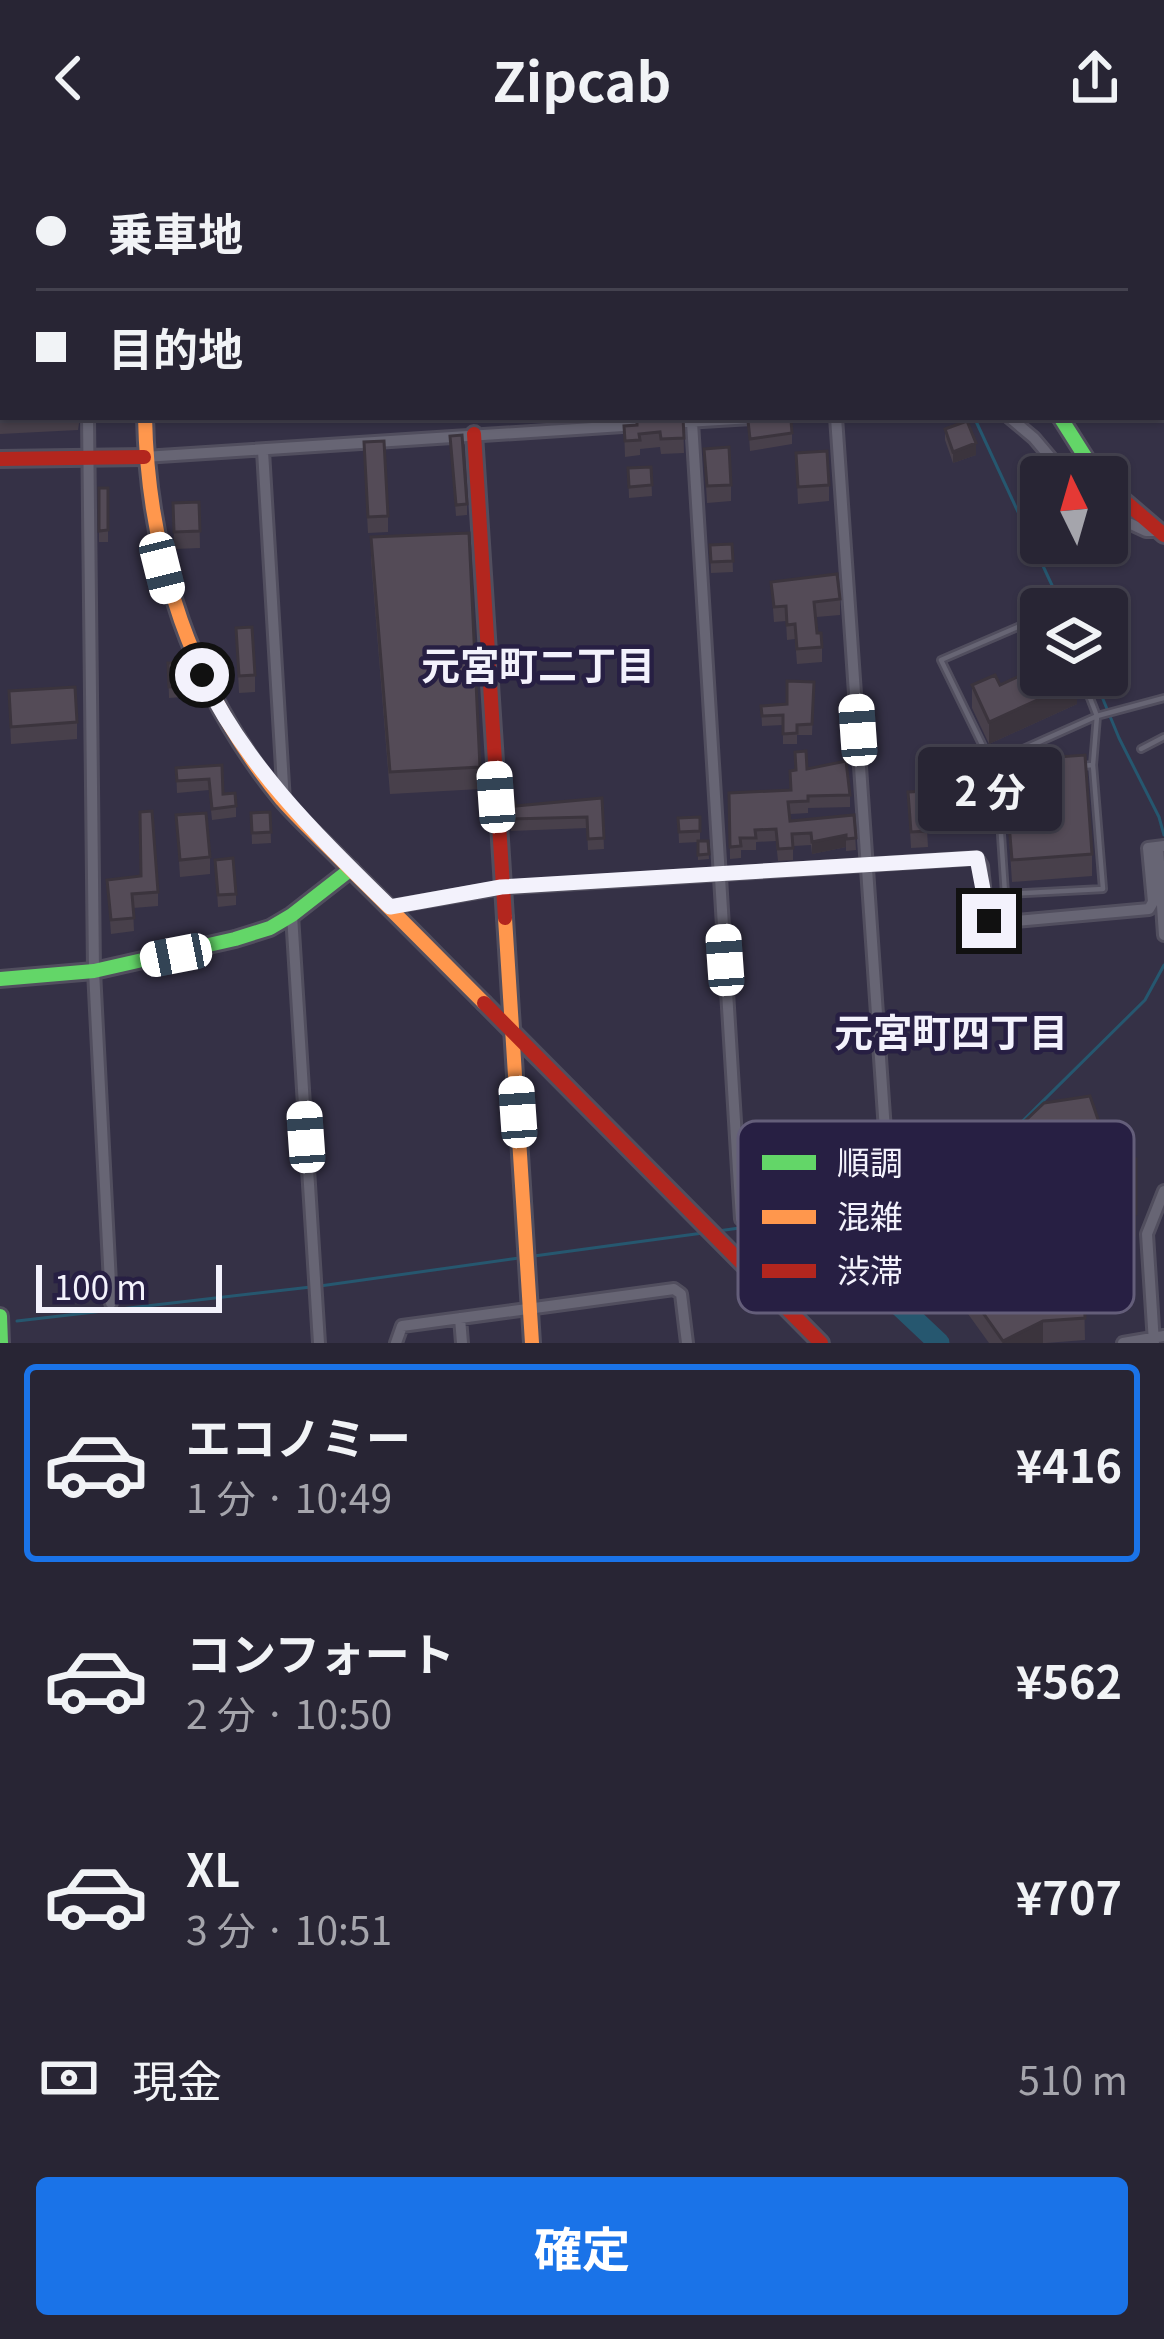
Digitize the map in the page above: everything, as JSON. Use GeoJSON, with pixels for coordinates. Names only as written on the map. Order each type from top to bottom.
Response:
{"type":"FeatureCollection","features":[{"type":"Feature","properties":{"kind":"main road"},"geometry":{"type":"LineString","coordinates":[[145,420],[144,457],[155,541],[187,646],[227,723],[284,802],[738,1259]]}},
{"type":"Feature","properties":{"kind":"main road"},"geometry":{"type":"LineString","coordinates":[[1062,420],[1085,456]]}},
{"type":"Feature","properties":{"kind":"main road"},"geometry":{"type":"LineString","coordinates":[[474,434],[532,1343]]}},
{"type":"Feature","properties":{"kind":"main road"},"geometry":{"type":"LineString","coordinates":[[0,460],[144,457]]}},
{"type":"Feature","properties":{"kind":"main road"},"geometry":{"type":"LineString","coordinates":[[1128,504],[1161,533]]}},
{"type":"Feature","properties":{"kind":"main road"},"geometry":{"type":"LineString","coordinates":[[0,979],[94,971],[236,939],[292,915],[351,869]]}},
{"type":"Feature","properties":{"kind":"main road"},"geometry":{"type":"LineString","coordinates":[[791,1313],[821,1343]]}},
{"type":"Feature","properties":{"kind":"main road"},"geometry":{"type":"LineString","coordinates":[[0,1316],[1,1343]]}},
{"type":"Feature","properties":{"kind":"street"},"geometry":{"type":"LineString","coordinates":[[88,420],[94,971],[111,1303]]}},
{"type":"Feature","properties":{"kind":"street"},"geometry":{"type":"LineString","coordinates":[[670,423],[722,420]]}},
{"type":"Feature","properties":{"kind":"street"},"geometry":{"type":"LineString","coordinates":[[836,420],[883,1121]]}},
{"type":"Feature","properties":{"kind":"street"},"geometry":{"type":"LineString","coordinates":[[1013,420],[1049,456]]}},
{"type":"Feature","properties":{"kind":"street"},"geometry":{"type":"LineString","coordinates":[[692,422],[738,1170]]}},
{"type":"Feature","properties":{"kind":"street"},"geometry":{"type":"LineString","coordinates":[[144,457],[648,424]]}},
{"type":"Feature","properties":{"kind":"street"},"geometry":{"type":"LineString","coordinates":[[263,451],[284,802]]}},
{"type":"Feature","properties":{"kind":"street"},"geometry":{"type":"LineString","coordinates":[[1128,523],[1161,533]]}},
{"type":"Feature","properties":{"kind":"street"},"geometry":{"type":"LineString","coordinates":[[390,907],[501,887],[977,858],[987,916],[995,922],[1149,909],[1153,902],[1148,848],[1160,846],[1164,935]]}},
{"type":"Feature","properties":{"kind":"street"},"geometry":{"type":"LineString","coordinates":[[292,915],[319,1343]]}},
{"type":"Feature","properties":{"kind":"street"},"geometry":{"type":"LineString","coordinates":[[1123,1343],[1157,1339],[1148,1234],[1164,1191]]}},
{"type":"Feature","properties":{"kind":"street"},"geometry":{"type":"LineString","coordinates":[[396,1343],[402,1326],[674,1289],[681,1294],[687,1343]]}},
{"type":"Feature","properties":{"kind":"street"},"geometry":{"type":"LineString","coordinates":[[460,1318],[462,1343]]}},
{"type":"Feature","properties":{"kind":"lane"},"geometry":{"type":"LineString","coordinates":[[1020,626],[941,660],[997,775],[1005,894],[1103,889],[1093,765],[1096,716],[1089,696]]}},
{"type":"Feature","properties":{"kind":"lane"},"geometry":{"type":"LineString","coordinates":[[990,764],[1096,716],[1164,698]]}},
{"type":"Feature","properties":{"kind":"lane"},"geometry":{"type":"LineString","coordinates":[[1141,748],[1164,737]]}},
{"type":"Feature","properties":{"kind":"lane"},"geometry":{"type":"LineString","coordinates":[[1074,767],[1093,765]]}},
{"type":"Feature","properties":{"kind":"building"},"geometry":{"type":"Polygon","coordinates":[[[637,420],[683,420],[684,438],[661,439],[660,432],[625,441],[624,426],[637,425],[637,420]]]}},
{"type":"Feature","properties":{"kind":"building"},"geometry":{"type":"Polygon","coordinates":[[[791,420],[792,433],[750,439],[748,421],[791,420]]]}},
{"type":"Feature","properties":{"kind":"building"},"geometry":{"type":"Polygon","coordinates":[[[967,421],[976,443],[953,452],[945,429],[967,421]]]}},
{"type":"Feature","properties":{"kind":"building"},"geometry":{"type":"Polygon","coordinates":[[[462,435],[467,504],[456,505],[450,436],[462,435]]]}},
{"type":"Feature","properties":{"kind":"building"},"geometry":{"type":"Polygon","coordinates":[[[384,441],[388,516],[368,517],[364,442],[384,441]]]}},
{"type":"Feature","properties":{"kind":"building"},"geometry":{"type":"Polygon","coordinates":[[[729,447],[731,485],[707,486],[704,449],[729,447]]]}},
{"type":"Feature","properties":{"kind":"building"},"geometry":{"type":"Polygon","coordinates":[[[827,451],[829,485],[798,487],[796,453],[827,451]]]}},
{"type":"Feature","properties":{"kind":"building"},"geometry":{"type":"Polygon","coordinates":[[[651,467],[652,485],[629,487],[628,468],[651,467]]]}},
{"type":"Feature","properties":{"kind":"building"},"geometry":{"type":"Polygon","coordinates":[[[99,488],[108,488],[108,530],[99,531],[99,488]]]}},
{"type":"Feature","properties":{"kind":"building"},"geometry":{"type":"Polygon","coordinates":[[[199,502],[200,531],[174,532],[173,503],[199,502]]]}},
{"type":"Feature","properties":{"kind":"building"},"geometry":{"type":"Polygon","coordinates":[[[469,533],[480,767],[390,772],[371,537],[469,533]]]}},
{"type":"Feature","properties":{"kind":"building"},"geometry":{"type":"Polygon","coordinates":[[[732,544],[733,561],[711,562],[710,545],[732,544]]]}},
{"type":"Feature","properties":{"kind":"building"},"geometry":{"type":"Polygon","coordinates":[[[837,574],[840,599],[814,602],[822,647],[797,649],[795,624],[787,625],[786,606],[774,607],[771,582],[837,574]]]}},
{"type":"Feature","properties":{"kind":"building"},"geometry":{"type":"Polygon","coordinates":[[[252,627],[255,675],[239,676],[236,628],[252,627]]]}},
{"type":"Feature","properties":{"kind":"building"},"geometry":{"type":"Polygon","coordinates":[[[168,663],[181,663],[182,686],[169,687],[168,663]]]}},
{"type":"Feature","properties":{"kind":"building"},"geometry":{"type":"Polygon","coordinates":[[[995,675],[1000,685],[1020,676],[1020,696],[1046,696],[989,722],[972,685],[995,675]]]}},
{"type":"Feature","properties":{"kind":"building"},"geometry":{"type":"Polygon","coordinates":[[[787,681],[814,682],[812,724],[797,725],[797,733],[783,734],[783,715],[762,716],[761,706],[787,704],[787,681]]]}},
{"type":"Feature","properties":{"kind":"building"},"geometry":{"type":"Polygon","coordinates":[[[75,687],[77,722],[11,727],[9,691],[75,687]]]}},
{"type":"Feature","properties":{"kind":"building"},"geometry":{"type":"Polygon","coordinates":[[[806,751],[807,769],[846,761],[850,795],[808,796],[808,801],[788,802],[790,821],[854,815],[856,838],[846,839],[846,835],[812,842],[811,833],[792,834],[793,848],[778,849],[776,829],[755,830],[756,838],[740,838],[741,846],[730,847],[729,793],[791,790],[795,752],[806,751]]]}},
{"type":"Feature","properties":{"kind":"building"},"geometry":{"type":"Polygon","coordinates":[[[1085,755],[1092,854],[1012,860],[1004,761],[1085,755]]]}},
{"type":"Feature","properties":{"kind":"building"},"geometry":{"type":"Polygon","coordinates":[[[222,765],[223,794],[235,793],[236,806],[212,809],[209,779],[177,781],[176,768],[222,765]]]}},
{"type":"Feature","properties":{"kind":"building"},"geometry":{"type":"Polygon","coordinates":[[[963,789],[965,811],[926,813],[928,831],[911,832],[908,792],[963,789]]]}},
{"type":"Feature","properties":{"kind":"building"},"geometry":{"type":"Polygon","coordinates":[[[602,798],[604,838],[588,839],[587,817],[511,819],[510,803],[602,798]]]}},
{"type":"Feature","properties":{"kind":"building"},"geometry":{"type":"Polygon","coordinates":[[[152,811],[158,892],[132,894],[134,918],[111,920],[107,880],[141,876],[140,812],[152,811]]]}},
{"type":"Feature","properties":{"kind":"building"},"geometry":{"type":"Polygon","coordinates":[[[270,812],[271,832],[252,833],[251,813],[270,812]]]}},
{"type":"Feature","properties":{"kind":"building"},"geometry":{"type":"Polygon","coordinates":[[[206,813],[210,857],[180,860],[176,815],[206,813]]]}},
{"type":"Feature","properties":{"kind":"building"},"geometry":{"type":"Polygon","coordinates":[[[700,817],[700,831],[679,832],[678,818],[700,817]]]}},
{"type":"Feature","properties":{"kind":"building"},"geometry":{"type":"Polygon","coordinates":[[[698,841],[708,841],[709,854],[698,855],[698,841]]]}},
{"type":"Feature","properties":{"kind":"building"},"geometry":{"type":"Polygon","coordinates":[[[233,858],[236,894],[218,895],[215,860],[233,858]]]}},
{"type":"Feature","properties":{"kind":"building"},"geometry":{"type":"Polygon","coordinates":[[[1090,1096],[1099,1121],[1025,1121],[1044,1103],[1090,1096]]]}},
{"type":"Feature","properties":{"kind":"building"},"geometry":{"type":"Polygon","coordinates":[[[1134,1159],[1136,1159],[1134,1214],[1134,1159]]]}},
{"type":"Feature","properties":{"kind":"building"},"geometry":{"type":"Polygon","coordinates":[[[983,1313],[1085,1313],[1085,1318],[1043,1321],[1003,1341],[983,1313]]]}},
{"type":"Feature","properties":{"kind":"waterway"},"geometry":{"type":"LineString","coordinates":[[975,420],[1053,588]]}},
{"type":"Feature","properties":{"kind":"waterway"},"geometry":{"type":"LineString","coordinates":[[1102,696],[1164,835]]}},
{"type":"Feature","properties":{"kind":"waterway"},"geometry":{"type":"LineString","coordinates":[[1023,1121],[1145,1000],[1164,965]]}},
{"type":"Feature","properties":{"kind":"waterway"},"geometry":{"type":"LineString","coordinates":[[718,1231],[738,1228]]}},
{"type":"Feature","properties":{"kind":"waterway"},"geometry":{"type":"LineString","coordinates":[[534,1256],[703,1233]]}},
{"type":"Feature","properties":{"kind":"waterway"},"geometry":{"type":"LineString","coordinates":[[320,1286],[519,1258]]}},
{"type":"Feature","properties":{"kind":"waterway"},"geometry":{"type":"LineString","coordinates":[[17,1321],[311,1287]]}},
{"type":"Feature","properties":{"kind":"waterway"},"geometry":{"type":"LineString","coordinates":[[907,1313],[939,1343]]}},
{"type":"Feature","properties":{"kind":"traffic: fast"},"geometry":{"type":"LineString","coordinates":[[1062,420],[1085,456]]}},
{"type":"Feature","properties":{"kind":"traffic: fast"},"geometry":{"type":"LineString","coordinates":[[0,979],[94,971],[235,939],[292,915],[351,869]]}},
{"type":"Feature","properties":{"kind":"traffic: fast"},"geometry":{"type":"LineString","coordinates":[[0,1316],[1,1343]]}},
{"type":"Feature","properties":{"kind":"traffic: slow"},"geometry":{"type":"LineString","coordinates":[[145,420],[155,521],[166,571],[200,668],[223,714],[290,809],[484,1003]]}},
{"type":"Feature","properties":{"kind":"traffic: slow"},"geometry":{"type":"LineString","coordinates":[[505,918],[532,1343]]}},
{"type":"Feature","properties":{"kind":"traffic: jam"},"geometry":{"type":"LineString","coordinates":[[474,434],[505,918]]}},
{"type":"Feature","properties":{"kind":"traffic: jam"},"geometry":{"type":"LineString","coordinates":[[0,459],[144,457]]}},
{"type":"Feature","properties":{"kind":"traffic: jam"},"geometry":{"type":"LineString","coordinates":[[1128,504],[1164,535]]}},
{"type":"Feature","properties":{"kind":"traffic: jam"},"geometry":{"type":"LineString","coordinates":[[484,1003],[738,1259]]}},
{"type":"Feature","properties":{"kind":"traffic: jam"},"geometry":{"type":"LineString","coordinates":[[791,1313],[821,1343]]}},
{"type":"Feature","properties":{"kind":"district","name":"元宮町二丁目"},"geometry":{"type":"Point","coordinates":[538,663]}},
{"type":"Feature","properties":{"kind":"district","name":"元宮町四丁目"},"geometry":{"type":"Point","coordinates":[951,1030]}},
{"type":"Feature","properties":{"kind":"route"},"geometry":{"type":"LineString","coordinates":[[202,675],[250,759],[284,802],[390,907],[501,887],[977,858],[989,921]]}}]}
